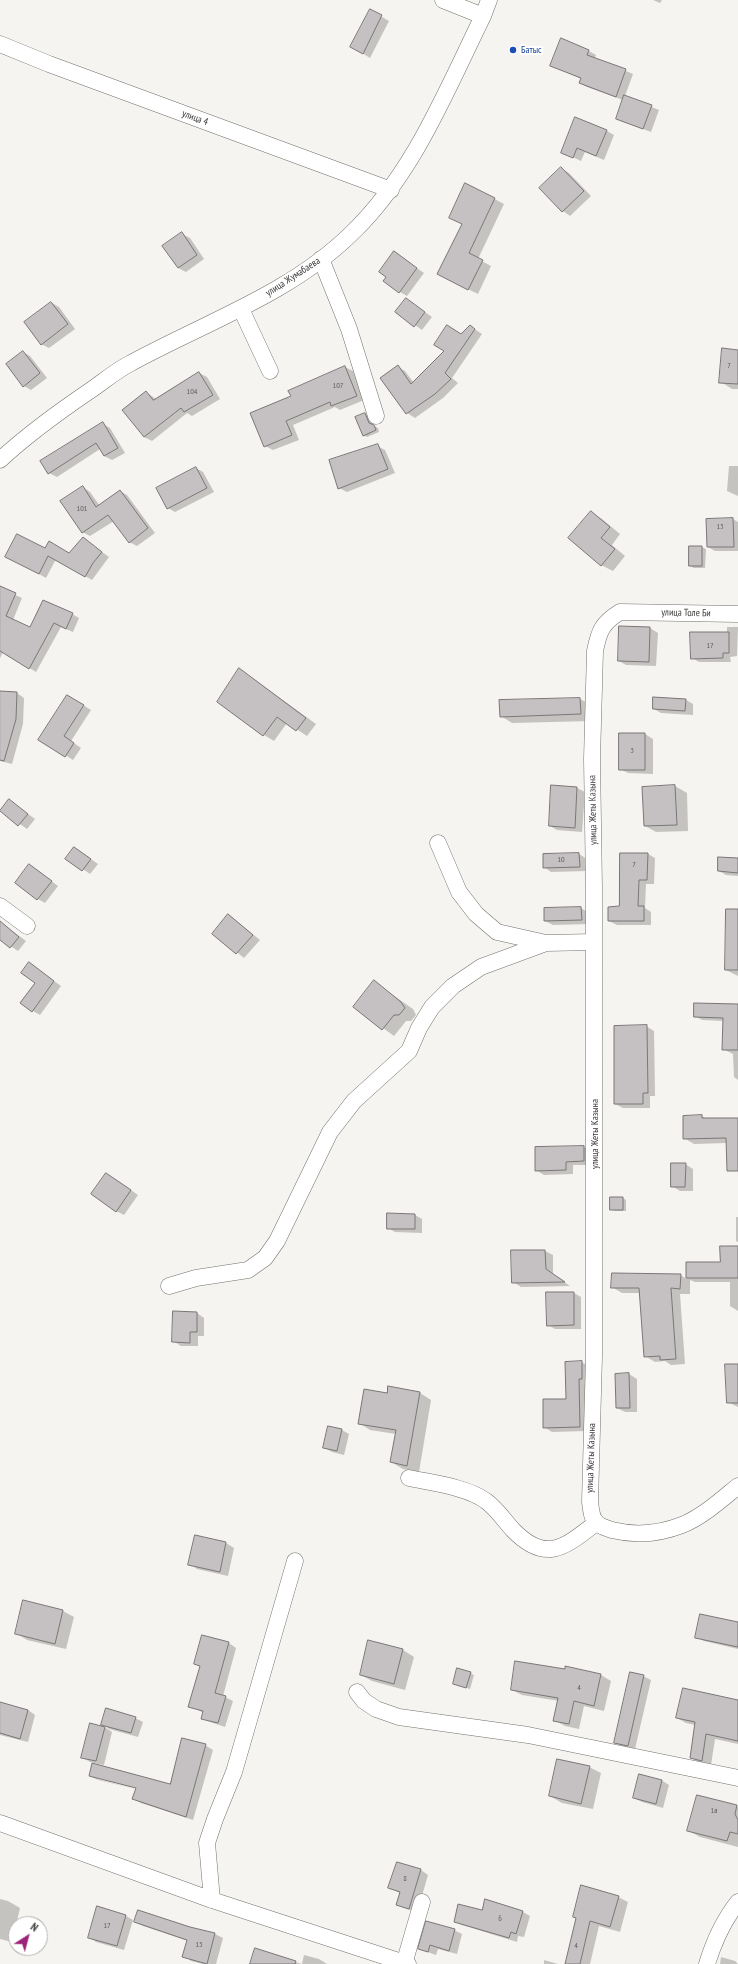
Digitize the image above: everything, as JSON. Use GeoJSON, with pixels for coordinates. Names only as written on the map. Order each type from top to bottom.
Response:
{"type":"FeatureCollection","features":[{"type":"Feature","properties":{"kind":"street"},"geometry":{"type":"LineString","coordinates":[[443,0],[483,16]]}},
{"type":"Feature","properties":{"kind":"street","name":"улица Жумабаева"},"geometry":{"type":"LineString","coordinates":[[0,460],[61,411],[129,363],[241,309],[282,286],[321,259],[352,233],[391,190],[414,152],[483,16],[489,0]]}},
{"type":"Feature","properties":{"kind":"street","name":"улица 4"},"geometry":{"type":"LineString","coordinates":[[0,44],[391,190]]}},
{"type":"Feature","properties":{"kind":"street"},"geometry":{"type":"LineString","coordinates":[[321,259],[349,329],[376,416]]}},
{"type":"Feature","properties":{"kind":"street"},"geometry":{"type":"LineString","coordinates":[[241,309],[270,371]]}},
{"type":"Feature","properties":{"kind":"street","name":"улица Жеты Казына"},"geometry":{"type":"LineString","coordinates":[[596,1523],[593,1517],[590,1502],[594,1356],[594,942],[592,759],[595,650],[598,633],[608,620],[620,612],[635,612]]}},
{"type":"Feature","properties":{"kind":"street","name":"улица Толе Би"},"geometry":{"type":"LineString","coordinates":[[635,612],[738,614]]}},
{"type":"Feature","properties":{"kind":"street"},"geometry":{"type":"LineString","coordinates":[[438,843],[459,892],[476,914],[497,932],[546,944],[594,942]]}},
{"type":"Feature","properties":{"kind":"street"},"geometry":{"type":"LineString","coordinates":[[0,906],[27,926]]}},
{"type":"Feature","properties":{"kind":"street"},"geometry":{"type":"LineString","coordinates":[[169,1286],[196,1278],[248,1270],[265,1258],[278,1241],[330,1132],[354,1101],[409,1051],[432,1007],[453,986],[481,967],[546,944]]}},
{"type":"Feature","properties":{"kind":"street"},"geometry":{"type":"LineString","coordinates":[[410,1478],[475,1495],[485,1500],[514,1531],[536,1548],[547,1550],[559,1548],[574,1541],[596,1523],[620,1532],[636,1534],[656,1533],[683,1525],[710,1508],[738,1486]]}},
{"type":"Feature","properties":{"kind":"street"},"geometry":{"type":"LineString","coordinates":[[212,1900],[207,1843],[234,1772],[295,1561]]}},
{"type":"Feature","properties":{"kind":"street"},"geometry":{"type":"LineString","coordinates":[[358,1692],[364,1701],[376,1709],[399,1717],[528,1735],[738,1778]]}},
{"type":"Feature","properties":{"kind":"street"},"geometry":{"type":"LineString","coordinates":[[0,1823],[212,1900],[406,1964],[422,1902]]}},
{"type":"Feature","properties":{"kind":"street"},"geometry":{"type":"LineString","coordinates":[[707,1964],[713,1944],[727,1917],[738,1902]]}},
{"type":"Feature","properties":{"kind":"building"},"geometry":{"type":"Polygon","coordinates":[[[370,9],[382,15],[363,54],[350,47],[370,9]]]}},
{"type":"Feature","properties":{"kind":"building"},"geometry":{"type":"Polygon","coordinates":[[[561,38],[589,50],[587,55],[626,69],[616,97],[579,83],[581,78],[550,66],[561,38]]]}},
{"type":"Feature","properties":{"kind":"building"},"geometry":{"type":"Polygon","coordinates":[[[624,95],[652,105],[643,129],[616,119],[624,95]]]}},
{"type":"Feature","properties":{"kind":"building"},"geometry":{"type":"Polygon","coordinates":[[[575,117],[607,130],[596,156],[577,148],[573,158],[561,153],[575,117]]]}},
{"type":"Feature","properties":{"kind":"building"},"geometry":{"type":"Polygon","coordinates":[[[561,167],[584,191],[562,212],[539,188],[561,167]]]}},
{"type":"Feature","properties":{"kind":"building"},"geometry":{"type":"Polygon","coordinates":[[[465,183],[495,198],[469,253],[483,260],[468,290],[437,274],[462,224],[449,218],[465,183]]]}},
{"type":"Feature","properties":{"kind":"building"},"geometry":{"type":"Polygon","coordinates":[[[182,232],[197,255],[178,268],[162,246],[182,232]]]}},
{"type":"Feature","properties":{"kind":"building"},"geometry":{"type":"Polygon","coordinates":[[[394,251],[417,268],[399,293],[383,281],[386,277],[379,272],[394,251]]]}},
{"type":"Feature","properties":{"kind":"building"},"geometry":{"type":"Polygon","coordinates":[[[406,298],[425,312],[414,327],[395,312],[406,298]]]}},
{"type":"Feature","properties":{"kind":"building"},"geometry":{"type":"Polygon","coordinates":[[[51,302],[68,324],[41,345],[24,322],[51,302]]]}},
{"type":"Feature","properties":{"kind":"building"},"geometry":{"type":"Polygon","coordinates":[[[447,325],[461,334],[470,325],[475,329],[445,373],[451,379],[435,394],[406,414],[380,378],[398,365],[411,384],[444,351],[434,345],[447,325]]]}},
{"type":"Feature","properties":{"kind":"building"},"geometry":{"type":"Polygon","coordinates":[[[722,348],[738,350],[738,384],[719,383],[722,348]]]}},
{"type":"Feature","properties":{"kind":"building"},"geometry":{"type":"Polygon","coordinates":[[[23,351],[40,373],[23,387],[6,364],[23,351]]]}},
{"type":"Feature","properties":{"kind":"building"},"geometry":{"type":"Polygon","coordinates":[[[345,366],[357,396],[331,406],[330,402],[286,421],[292,435],[264,447],[250,413],[291,396],[288,391],[345,366]]]}},
{"type":"Feature","properties":{"kind":"building"},"geometry":{"type":"Polygon","coordinates":[[[199,372],[213,395],[184,412],[181,408],[144,437],[122,410],[146,391],[153,400],[199,372]]]}},
{"type":"Feature","properties":{"kind":"building"},"geometry":{"type":"Polygon","coordinates":[[[365,413],[369,423],[374,425],[376,430],[363,436],[355,417],[365,413]]]}},
{"type":"Feature","properties":{"kind":"building"},"geometry":{"type":"Polygon","coordinates":[[[103,422],[118,448],[104,456],[96,443],[48,474],[40,461],[103,422]]]}},
{"type":"Feature","properties":{"kind":"building"},"geometry":{"type":"Polygon","coordinates":[[[378,444],[388,469],[338,489],[329,460],[378,444]]]}},
{"type":"Feature","properties":{"kind":"building"},"geometry":{"type":"Polygon","coordinates":[[[196,467],[207,488],[167,509],[156,488],[196,467]]]}},
{"type":"Feature","properties":{"kind":"building"},"geometry":{"type":"Polygon","coordinates":[[[83,486],[96,507],[120,490],[148,528],[129,543],[108,515],[82,533],[60,501],[83,486]]]}},
{"type":"Feature","properties":{"kind":"building"},"geometry":{"type":"Polygon","coordinates":[[[591,511],[610,527],[601,538],[615,549],[601,566],[568,538],[591,511]]]}},
{"type":"Feature","properties":{"kind":"building"},"geometry":{"type":"Polygon","coordinates":[[[733,518],[734,547],[707,547],[706,519],[733,518]]]}},
{"type":"Feature","properties":{"kind":"building"},"geometry":{"type":"Polygon","coordinates":[[[17,534],[45,548],[49,541],[69,553],[83,537],[102,552],[93,563],[85,577],[48,556],[39,574],[5,557],[17,534]]]}},
{"type":"Feature","properties":{"kind":"building"},"geometry":{"type":"Polygon","coordinates":[[[689,546],[702,546],[702,566],[689,566],[689,546]]]}},
{"type":"Feature","properties":{"kind":"building"},"geometry":{"type":"Polygon","coordinates":[[[0,586],[16,593],[6,616],[30,627],[43,600],[73,613],[66,629],[54,623],[29,669],[0,651],[0,586]]]}},
{"type":"Feature","properties":{"kind":"building"},"geometry":{"type":"Polygon","coordinates":[[[619,626],[650,627],[649,662],[618,661],[619,626]]]}},
{"type":"Feature","properties":{"kind":"building"},"geometry":{"type":"Polygon","coordinates":[[[690,632],[729,632],[729,653],[723,653],[723,658],[691,659],[690,632]]]}},
{"type":"Feature","properties":{"kind":"building"},"geometry":{"type":"Polygon","coordinates":[[[239,668],[306,718],[296,731],[277,717],[263,736],[217,702],[239,668]]]}},
{"type":"Feature","properties":{"kind":"building"},"geometry":{"type":"Polygon","coordinates":[[[0,691],[17,692],[16,719],[4,761],[0,760],[0,691]]]}},
{"type":"Feature","properties":{"kind":"building"},"geometry":{"type":"Polygon","coordinates":[[[67,695],[84,705],[64,736],[74,743],[65,757],[38,740],[67,695]]]}},
{"type":"Feature","properties":{"kind":"building"},"geometry":{"type":"Polygon","coordinates":[[[653,697],[686,699],[685,711],[653,709],[653,697]]]}},
{"type":"Feature","properties":{"kind":"building"},"geometry":{"type":"Polygon","coordinates":[[[580,698],[581,714],[500,717],[499,700],[580,698]]]}},
{"type":"Feature","properties":{"kind":"building"},"geometry":{"type":"Polygon","coordinates":[[[619,733],[645,733],[645,770],[619,770],[619,733]]]}},
{"type":"Feature","properties":{"kind":"building"},"geometry":{"type":"Polygon","coordinates":[[[551,785],[577,787],[575,828],[549,826],[551,785]]]}},
{"type":"Feature","properties":{"kind":"building"},"geometry":{"type":"Polygon","coordinates":[[[675,785],[677,825],[644,826],[642,787],[675,785]]]}},
{"type":"Feature","properties":{"kind":"building"},"geometry":{"type":"Polygon","coordinates":[[[9,799],[28,814],[18,826],[0,811],[9,799]]]}},
{"type":"Feature","properties":{"kind":"building"},"geometry":{"type":"Polygon","coordinates":[[[74,847],[91,859],[82,871],[65,859],[74,847]]]}},
{"type":"Feature","properties":{"kind":"building"},"geometry":{"type":"Polygon","coordinates":[[[579,853],[580,867],[543,868],[543,854],[579,853]]]}},
{"type":"Feature","properties":{"kind":"building"},"geometry":{"type":"Polygon","coordinates":[[[620,853],[648,853],[647,880],[639,880],[638,906],[644,906],[644,921],[608,921],[608,907],[619,906],[620,853]]]}},
{"type":"Feature","properties":{"kind":"building"},"geometry":{"type":"Polygon","coordinates":[[[718,857],[738,858],[738,873],[718,871],[718,857]]]}},
{"type":"Feature","properties":{"kind":"building"},"geometry":{"type":"Polygon","coordinates":[[[29,864],[52,881],[37,900],[15,883],[29,864]]]}},
{"type":"Feature","properties":{"kind":"building"},"geometry":{"type":"Polygon","coordinates":[[[581,907],[582,920],[544,921],[544,908],[581,907]]]}},
{"type":"Feature","properties":{"kind":"building"},"geometry":{"type":"Polygon","coordinates":[[[726,909],[738,909],[738,970],[725,970],[726,909]]]}},
{"type":"Feature","properties":{"kind":"building"},"geometry":{"type":"Polygon","coordinates":[[[228,914],[253,935],[236,954],[212,934],[228,914]]]}},
{"type":"Feature","properties":{"kind":"building"},"geometry":{"type":"Polygon","coordinates":[[[0,921],[19,937],[10,948],[0,940],[0,921]]]}},
{"type":"Feature","properties":{"kind":"building"},"geometry":{"type":"Polygon","coordinates":[[[29,962],[54,981],[32,1012],[20,1003],[35,983],[21,973],[29,962]]]}},
{"type":"Feature","properties":{"kind":"building"},"geometry":{"type":"Polygon","coordinates":[[[374,980],[401,1002],[405,1008],[399,1015],[394,1015],[382,1030],[353,1007],[374,980]]]}},
{"type":"Feature","properties":{"kind":"building"},"geometry":{"type":"Polygon","coordinates":[[[694,1003],[738,1004],[738,1050],[722,1050],[723,1018],[694,1017],[694,1003]]]}},
{"type":"Feature","properties":{"kind":"building"},"geometry":{"type":"Polygon","coordinates":[[[647,1025],[648,1093],[643,1093],[643,1104],[614,1104],[614,1026],[647,1025]]]}},
{"type":"Feature","properties":{"kind":"building"},"geometry":{"type":"Polygon","coordinates":[[[702,1115],[702,1118],[738,1118],[738,1171],[727,1171],[726,1138],[683,1139],[683,1116],[702,1115]]]}},
{"type":"Feature","properties":{"kind":"building"},"geometry":{"type":"Polygon","coordinates":[[[584,1146],[584,1161],[566,1162],[566,1170],[535,1171],[535,1147],[584,1146]]]}},
{"type":"Feature","properties":{"kind":"building"},"geometry":{"type":"Polygon","coordinates":[[[671,1163],[686,1163],[685,1187],[671,1187],[671,1163]]]}},
{"type":"Feature","properties":{"kind":"building"},"geometry":{"type":"Polygon","coordinates":[[[106,1173],[131,1190],[116,1212],[91,1194],[106,1173]]]}},
{"type":"Feature","properties":{"kind":"building"},"geometry":{"type":"Polygon","coordinates":[[[610,1197],[623,1197],[623,1210],[610,1210],[610,1197]]]}},
{"type":"Feature","properties":{"kind":"building"},"geometry":{"type":"Polygon","coordinates":[[[387,1213],[415,1214],[415,1229],[387,1229],[387,1213]]]}},
{"type":"Feature","properties":{"kind":"building"},"geometry":{"type":"Polygon","coordinates":[[[720,1246],[738,1246],[738,1278],[686,1278],[686,1262],[720,1262],[720,1246]]]}},
{"type":"Feature","properties":{"kind":"building"},"geometry":{"type":"Polygon","coordinates":[[[511,1250],[545,1250],[546,1269],[565,1282],[512,1283],[511,1250]]]}},
{"type":"Feature","properties":{"kind":"building"},"geometry":{"type":"Polygon","coordinates":[[[612,1273],[681,1274],[680,1289],[671,1288],[676,1359],[660,1360],[660,1356],[644,1357],[639,1288],[611,1288],[612,1273]]]}},
{"type":"Feature","properties":{"kind":"building"},"geometry":{"type":"Polygon","coordinates":[[[546,1292],[574,1292],[574,1325],[547,1326],[546,1292]]]}},
{"type":"Feature","properties":{"kind":"building"},"geometry":{"type":"Polygon","coordinates":[[[173,1311],[197,1312],[197,1332],[190,1332],[190,1343],[172,1342],[173,1311]]]}},
{"type":"Feature","properties":{"kind":"building"},"geometry":{"type":"Polygon","coordinates":[[[582,1361],[582,1379],[579,1379],[580,1427],[543,1428],[543,1399],[566,1399],[565,1362],[582,1361]]]}},
{"type":"Feature","properties":{"kind":"building"},"geometry":{"type":"Polygon","coordinates":[[[725,1364],[738,1364],[738,1403],[727,1403],[725,1364]]]}},
{"type":"Feature","properties":{"kind":"building"},"geometry":{"type":"Polygon","coordinates":[[[629,1373],[630,1408],[616,1408],[615,1374],[629,1373]]]}},
{"type":"Feature","properties":{"kind":"building"},"geometry":{"type":"Polygon","coordinates":[[[388,1386],[420,1392],[407,1466],[390,1462],[396,1430],[358,1424],[364,1389],[387,1393],[388,1386]]]}},
{"type":"Feature","properties":{"kind":"building"},"geometry":{"type":"Polygon","coordinates":[[[328,1426],[342,1429],[337,1451],[323,1448],[328,1426]]]}},
{"type":"Feature","properties":{"kind":"building"},"geometry":{"type":"Polygon","coordinates":[[[195,1535],[226,1542],[220,1572],[188,1565],[195,1535]]]}},
{"type":"Feature","properties":{"kind":"building"},"geometry":{"type":"Polygon","coordinates":[[[23,1600],[63,1610],[55,1644],[15,1634],[23,1600]]]}},
{"type":"Feature","properties":{"kind":"building"},"geometry":{"type":"Polygon","coordinates":[[[700,1614],[738,1622],[738,1647],[695,1638],[700,1614]]]}},
{"type":"Feature","properties":{"kind":"building"},"geometry":{"type":"Polygon","coordinates":[[[202,1635],[229,1642],[215,1693],[226,1696],[218,1723],[201,1719],[203,1711],[188,1707],[200,1666],[194,1664],[202,1635]]]}},
{"type":"Feature","properties":{"kind":"building"},"geometry":{"type":"Polygon","coordinates":[[[368,1640],[403,1649],[394,1684],[360,1675],[368,1640]]]}},
{"type":"Feature","properties":{"kind":"building"},"geometry":{"type":"Polygon","coordinates":[[[515,1661],[565,1669],[565,1666],[601,1674],[594,1706],[574,1701],[569,1724],[553,1721],[558,1698],[511,1690],[515,1661]]]}},
{"type":"Feature","properties":{"kind":"building"},"geometry":{"type":"Polygon","coordinates":[[[457,1668],[471,1672],[466,1688],[453,1684],[457,1668]]]}},
{"type":"Feature","properties":{"kind":"building"},"geometry":{"type":"Polygon","coordinates":[[[630,1672],[644,1675],[628,1746],[614,1743],[630,1672]]]}},
{"type":"Feature","properties":{"kind":"building"},"geometry":{"type":"Polygon","coordinates":[[[683,1688],[738,1700],[738,1741],[706,1734],[702,1761],[690,1758],[695,1722],[676,1718],[683,1688]]]}},
{"type":"Feature","properties":{"kind":"building"},"geometry":{"type":"Polygon","coordinates":[[[0,1702],[28,1710],[20,1739],[0,1733],[0,1702]]]}},
{"type":"Feature","properties":{"kind":"building"},"geometry":{"type":"Polygon","coordinates":[[[106,1708],[136,1717],[131,1733],[101,1725],[106,1708]]]}},
{"type":"Feature","properties":{"kind":"building"},"geometry":{"type":"Polygon","coordinates":[[[90,1723],[105,1727],[96,1761],[81,1758],[90,1723]]]}},
{"type":"Feature","properties":{"kind":"building"},"geometry":{"type":"Polygon","coordinates":[[[182,1738],[206,1744],[186,1817],[132,1799],[136,1788],[89,1776],[92,1763],[170,1784],[182,1738]]]}},
{"type":"Feature","properties":{"kind":"building"},"geometry":{"type":"Polygon","coordinates":[[[557,1759],[590,1766],[581,1804],[549,1796],[557,1759]]]}},
{"type":"Feature","properties":{"kind":"building"},"geometry":{"type":"Polygon","coordinates":[[[639,1774],[662,1780],[656,1804],[633,1798],[639,1774]]]}},
{"type":"Feature","properties":{"kind":"building"},"geometry":{"type":"Polygon","coordinates":[[[697,1795],[737,1805],[735,1814],[738,1820],[738,1834],[730,1832],[727,1841],[687,1831],[697,1795]]]}},
{"type":"Feature","properties":{"kind":"building"},"geometry":{"type":"Polygon","coordinates":[[[397,1862],[421,1869],[409,1909],[396,1905],[400,1892],[388,1888],[397,1862]]]}},
{"type":"Feature","properties":{"kind":"building"},"geometry":{"type":"Polygon","coordinates":[[[581,1885],[619,1896],[610,1927],[590,1921],[580,1964],[565,1964],[576,1918],[573,1917],[581,1885]]]}},
{"type":"Feature","properties":{"kind":"building"},"geometry":{"type":"Polygon","coordinates":[[[485,1899],[523,1911],[516,1934],[511,1932],[509,1938],[454,1922],[458,1904],[482,1910],[485,1899]]]}},
{"type":"Feature","properties":{"kind":"building"},"geometry":{"type":"Polygon","coordinates":[[[97,1906],[126,1915],[117,1946],[88,1938],[97,1906]]]}},
{"type":"Feature","properties":{"kind":"building"},"geometry":{"type":"Polygon","coordinates":[[[138,1910],[190,1927],[215,1933],[207,1964],[182,1957],[187,1940],[134,1922],[138,1910]]]}},
{"type":"Feature","properties":{"kind":"building"},"geometry":{"type":"Polygon","coordinates":[[[426,1921],[455,1929],[449,1951],[430,1945],[428,1952],[418,1949],[426,1921]]]}},
{"type":"Feature","properties":{"kind":"building"},"geometry":{"type":"Polygon","coordinates":[[[255,1948],[296,1961],[295,1964],[250,1964],[255,1948]]]}},
{"type":"Feature","properties":{"kind":"place","name":"Батыс"},"geometry":{"type":"Point","coordinates":[513,50]}}]}
